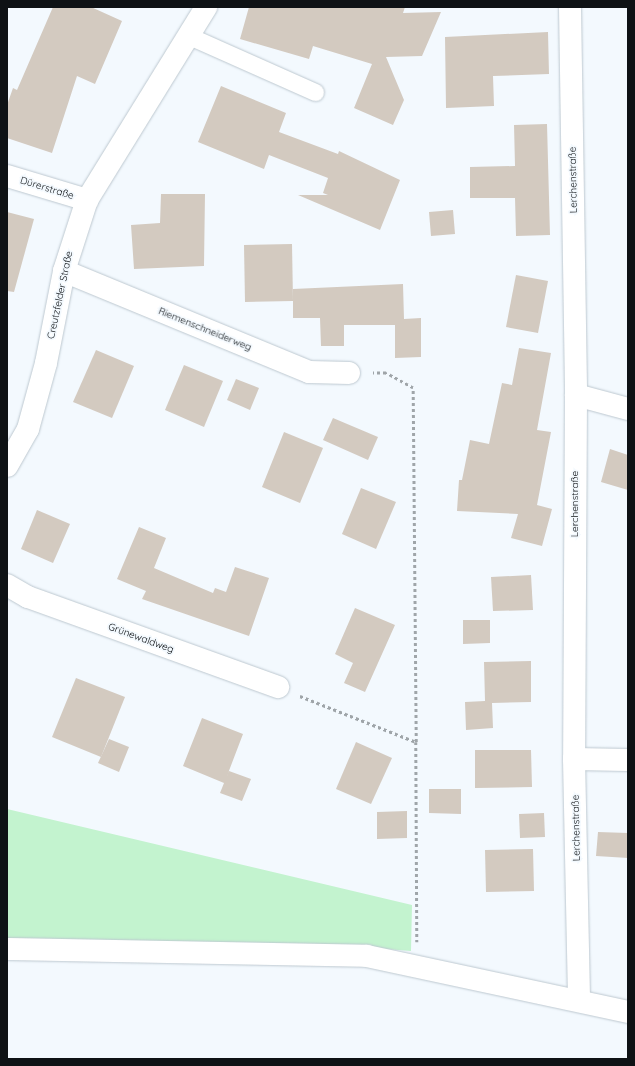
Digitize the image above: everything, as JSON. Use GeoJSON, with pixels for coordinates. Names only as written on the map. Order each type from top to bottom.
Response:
{"type":"FeatureCollection","features":[{"type":"Feature","properties":{"kind":"street","name":"Creutzfelder Straße"},"geometry":{"type":"LineString","coordinates":[[9,460],[28,429],[46,363],[64,270],[87,200],[206,7]]}},
{"type":"Feature","properties":{"kind":"street","name":"Lerchenstraße"},"geometry":{"type":"LineString","coordinates":[[570,7],[576,395],[574,759],[579,1000]]}},
{"type":"Feature","properties":{"kind":"street","name":"Dürerstraße"},"geometry":{"type":"LineString","coordinates":[[7,176],[87,200]]}},
{"type":"Feature","properties":{"kind":"street","name":"Riemenschneiderweg"},"geometry":{"type":"LineString","coordinates":[[64,270],[309,372],[349,373]]}},
{"type":"Feature","properties":{"kind":"street"},"geometry":{"type":"LineString","coordinates":[[576,395],[628,409]]}},
{"type":"Feature","properties":{"kind":"street","name":"Grünewaldweg"},"geometry":{"type":"LineString","coordinates":[[7,585],[28,597],[278,687]]}},
{"type":"Feature","properties":{"kind":"street"},"geometry":{"type":"LineString","coordinates":[[574,759],[628,760]]}},
{"type":"Feature","properties":{"kind":"street"},"geometry":{"type":"LineString","coordinates":[[7,949],[368,956],[579,1000],[628,1012]]}},
{"type":"Feature","properties":{"kind":"lane"},"geometry":{"type":"LineString","coordinates":[[189,36],[315,92]]}},
{"type":"Feature","properties":{"kind":"path"},"geometry":{"type":"LineString","coordinates":[[349,373],[386,373],[413,388],[418,966]]}},
{"type":"Feature","properties":{"kind":"path"},"geometry":{"type":"LineString","coordinates":[[278,687],[416,742]]}},
{"type":"Feature","properties":{"kind":"green space"},"geometry":{"type":"Polygon","coordinates":[[[7,809],[412,905],[411,951],[372,948],[7,939],[7,809]]]}},
{"type":"Feature","properties":{"kind":"building"},"geometry":{"type":"Polygon","coordinates":[[[53,7],[91,7],[122,21],[95,84],[77,76],[52,153],[7,138],[7,105],[13,88],[17,90],[53,7]]]}},
{"type":"Feature","properties":{"kind":"building"},"geometry":{"type":"Polygon","coordinates":[[[249,7],[405,7],[403,13],[441,12],[422,56],[386,57],[404,100],[393,125],[354,108],[372,64],[313,46],[309,59],[240,39],[249,7]]]}},
{"type":"Feature","properties":{"kind":"building"},"geometry":{"type":"Polygon","coordinates":[[[548,32],[549,74],[493,76],[494,106],[446,108],[445,37],[548,32]]]}},
{"type":"Feature","properties":{"kind":"building"},"geometry":{"type":"Polygon","coordinates":[[[221,86],[286,113],[279,132],[338,154],[339,151],[400,180],[380,230],[298,195],[328,195],[323,193],[328,178],[269,155],[264,169],[198,142],[221,86]]]}},
{"type":"Feature","properties":{"kind":"building"},"geometry":{"type":"Polygon","coordinates":[[[547,124],[550,235],[516,236],[515,198],[470,198],[470,167],[515,166],[514,125],[547,124]]]}},
{"type":"Feature","properties":{"kind":"building"},"geometry":{"type":"Polygon","coordinates":[[[161,194],[205,194],[204,266],[134,269],[131,225],[160,223],[161,194]]]}},
{"type":"Feature","properties":{"kind":"building"},"geometry":{"type":"Polygon","coordinates":[[[453,210],[455,234],[431,236],[429,212],[453,210]]]}},
{"type":"Feature","properties":{"kind":"building"},"geometry":{"type":"Polygon","coordinates":[[[7,212],[34,219],[14,292],[7,291],[7,212]]]}},
{"type":"Feature","properties":{"kind":"building"},"geometry":{"type":"Polygon","coordinates":[[[292,244],[293,301],[245,302],[244,245],[292,244]]]}},
{"type":"Feature","properties":{"kind":"building"},"geometry":{"type":"Polygon","coordinates":[[[516,275],[548,281],[538,333],[506,327],[516,275]]]}},
{"type":"Feature","properties":{"kind":"building"},"geometry":{"type":"Polygon","coordinates":[[[403,284],[404,319],[421,318],[421,357],[395,358],[395,325],[344,325],[344,346],[321,346],[320,318],[293,318],[293,289],[403,284]]]}},
{"type":"Feature","properties":{"kind":"building"},"geometry":{"type":"Polygon","coordinates":[[[519,348],[551,353],[537,430],[551,432],[537,505],[552,509],[542,546],[511,538],[518,514],[457,511],[459,480],[462,480],[470,440],[489,444],[502,383],[512,385],[519,348]]]}},
{"type":"Feature","properties":{"kind":"building"},"geometry":{"type":"Polygon","coordinates":[[[96,350],[134,366],[112,418],[73,402],[96,350]]]}},
{"type":"Feature","properties":{"kind":"building"},"geometry":{"type":"Polygon","coordinates":[[[184,365],[223,381],[204,427],[165,410],[184,365]]]}},
{"type":"Feature","properties":{"kind":"building"},"geometry":{"type":"Polygon","coordinates":[[[236,379],[259,388],[250,410],[227,400],[236,379]]]}},
{"type":"Feature","properties":{"kind":"building"},"geometry":{"type":"Polygon","coordinates":[[[333,418],[378,437],[368,460],[323,440],[333,418]]]}},
{"type":"Feature","properties":{"kind":"building"},"geometry":{"type":"Polygon","coordinates":[[[284,432],[323,448],[300,503],[262,487],[284,432]]]}},
{"type":"Feature","properties":{"kind":"building"},"geometry":{"type":"Polygon","coordinates":[[[610,449],[628,455],[628,490],[601,482],[610,449]]]}},
{"type":"Feature","properties":{"kind":"building"},"geometry":{"type":"Polygon","coordinates":[[[361,488],[396,502],[376,549],[342,534],[361,488]]]}},
{"type":"Feature","properties":{"kind":"building"},"geometry":{"type":"Polygon","coordinates":[[[37,510],[70,524],[53,563],[21,549],[37,510]]]}},
{"type":"Feature","properties":{"kind":"building"},"geometry":{"type":"Polygon","coordinates":[[[139,527],[166,538],[154,568],[213,593],[215,588],[226,592],[235,567],[269,578],[249,636],[142,599],[146,591],[117,579],[139,527]]]}},
{"type":"Feature","properties":{"kind":"building"},"geometry":{"type":"Polygon","coordinates":[[[531,575],[533,610],[493,611],[491,577],[531,575]]]}},
{"type":"Feature","properties":{"kind":"building"},"geometry":{"type":"Polygon","coordinates":[[[355,608],[395,625],[365,692],[344,683],[353,663],[335,654],[355,608]]]}},
{"type":"Feature","properties":{"kind":"building"},"geometry":{"type":"Polygon","coordinates":[[[463,620],[490,620],[490,643],[463,644],[463,620]]]}},
{"type":"Feature","properties":{"kind":"building"},"geometry":{"type":"Polygon","coordinates":[[[531,661],[531,702],[492,703],[493,728],[466,730],[465,702],[485,701],[484,662],[531,661]]]}},
{"type":"Feature","properties":{"kind":"building"},"geometry":{"type":"Polygon","coordinates":[[[76,678],[125,697],[101,757],[52,737],[76,678]]]}},
{"type":"Feature","properties":{"kind":"building"},"geometry":{"type":"Polygon","coordinates":[[[202,718],[243,734],[227,776],[229,771],[251,779],[242,801],[220,793],[224,783],[183,766],[202,718]]]}},
{"type":"Feature","properties":{"kind":"building"},"geometry":{"type":"Polygon","coordinates":[[[109,739],[129,747],[119,772],[98,763],[109,739]]]}},
{"type":"Feature","properties":{"kind":"building"},"geometry":{"type":"Polygon","coordinates":[[[356,742],[392,758],[371,804],[336,789],[356,742]]]}},
{"type":"Feature","properties":{"kind":"building"},"geometry":{"type":"Polygon","coordinates":[[[475,750],[531,750],[532,787],[475,788],[475,750]]]}},
{"type":"Feature","properties":{"kind":"building"},"geometry":{"type":"Polygon","coordinates":[[[429,789],[461,789],[461,814],[429,813],[429,789]]]}},
{"type":"Feature","properties":{"kind":"building"},"geometry":{"type":"Polygon","coordinates":[[[407,811],[407,838],[377,839],[377,812],[407,811]]]}},
{"type":"Feature","properties":{"kind":"building"},"geometry":{"type":"Polygon","coordinates":[[[544,813],[545,837],[520,838],[519,814],[544,813]]]}},
{"type":"Feature","properties":{"kind":"building"},"geometry":{"type":"Polygon","coordinates":[[[598,832],[628,833],[628,858],[596,856],[598,832]]]}},
{"type":"Feature","properties":{"kind":"building"},"geometry":{"type":"Polygon","coordinates":[[[533,849],[534,891],[486,892],[485,850],[533,849]]]}}]}
